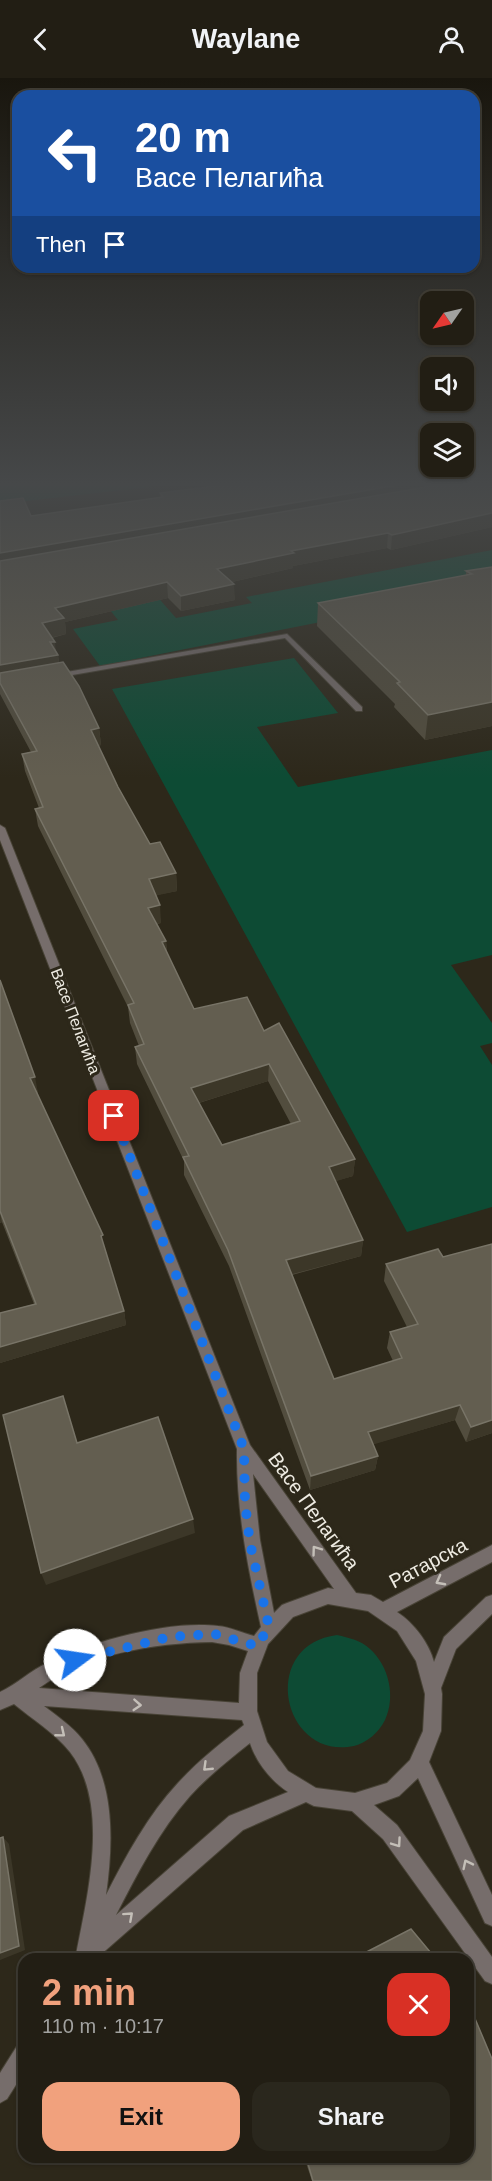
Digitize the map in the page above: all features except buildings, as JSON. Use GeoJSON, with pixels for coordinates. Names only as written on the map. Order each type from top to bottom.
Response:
{"type":"FeatureCollection","features":[{"type":"Feature","properties":{"kind":"street"},"geometry":{"type":"LineString","coordinates":[[46,678],[287,636],[359,709]]}},
{"type":"Feature","properties":{"kind":"street","name":"Васе Пелагића"},"geometry":{"type":"LineString","coordinates":[[0,828],[244,1449],[350,1597]]}},
{"type":"Feature","properties":{"kind":"street","name":"Васе Пелагића"},"geometry":{"type":"LineString","coordinates":[[244,1449],[245,1503],[250,1543],[269,1627]]}},
{"type":"Feature","properties":{"kind":"street","name":"Ратарска"},"geometry":{"type":"LineString","coordinates":[[384,1610],[492,1553]]}},
{"type":"Feature","properties":{"kind":"street"},"geometry":{"type":"LineString","coordinates":[[328,1596],[350,1597],[384,1610],[412,1636],[425,1659],[434,1684],[434,1724],[419,1761],[393,1788],[369,1800],[330,1801],[306,1793],[293,1786],[272,1767],[250,1721],[247,1677],[257,1646],[269,1627],[286,1612],[306,1601],[328,1596]]}},
{"type":"Feature","properties":{"kind":"street"},"geometry":{"type":"LineString","coordinates":[[434,1684],[450,1643],[492,1603]]}},
{"type":"Feature","properties":{"kind":"street"},"geometry":{"type":"LineString","coordinates":[[8,1698],[60,1666],[134,1644],[214,1634],[257,1646]]}},
{"type":"Feature","properties":{"kind":"street"},"geometry":{"type":"LineString","coordinates":[[8,1698],[250,1721]]}},
{"type":"Feature","properties":{"kind":"street"},"geometry":{"type":"LineString","coordinates":[[8,1698],[79,1747],[97,1790],[104,1842],[86,1953]]}},
{"type":"Feature","properties":{"kind":"street"},"geometry":{"type":"LineString","coordinates":[[87,1953],[127,1872],[174,1801],[250,1721]]}},
{"type":"Feature","properties":{"kind":"street"},"geometry":{"type":"LineString","coordinates":[[419,1761],[492,1916]]}},
{"type":"Feature","properties":{"kind":"street"},"geometry":{"type":"LineString","coordinates":[[90,1953],[237,1823],[306,1793]]}},
{"type":"Feature","properties":{"kind":"street"},"geometry":{"type":"LineString","coordinates":[[356,1802],[390,1832],[492,1974]]}},
{"type":"Feature","properties":{"kind":"street"},"geometry":{"type":"LineString","coordinates":[[0,2092],[18,2064]]}},
{"type":"Feature","properties":{"kind":"green space"},"geometry":{"type":"Polygon","coordinates":[[[324,582],[492,582],[492,588],[100,666],[73,629],[118,620],[97,594],[147,585],[176,618],[252,603],[246,597],[324,582]]]}},
{"type":"Feature","properties":{"kind":"green space"},"geometry":{"type":"Polygon","coordinates":[[[294,658],[338,713],[257,727],[298,787],[492,750],[492,955],[451,965],[492,1023],[492,1043],[480,1046],[492,1065],[492,1207],[407,1232],[112,689],[294,658]]]}},
{"type":"Feature","properties":{"kind":"green space"},"geometry":{"type":"Polygon","coordinates":[[[337,1635],[359,1641],[370,1649],[382,1664],[389,1682],[390,1702],[385,1720],[372,1736],[354,1746],[329,1746],[310,1736],[296,1720],[289,1700],[289,1678],[296,1659],[312,1643],[337,1635]]]}},
{"type":"Feature","properties":{"kind":"route"},"geometry":{"type":"LineString","coordinates":[[75,1660],[170,1637],[214,1634],[257,1646],[269,1627],[250,1543],[245,1503],[244,1449],[114,1116]]}}]}
